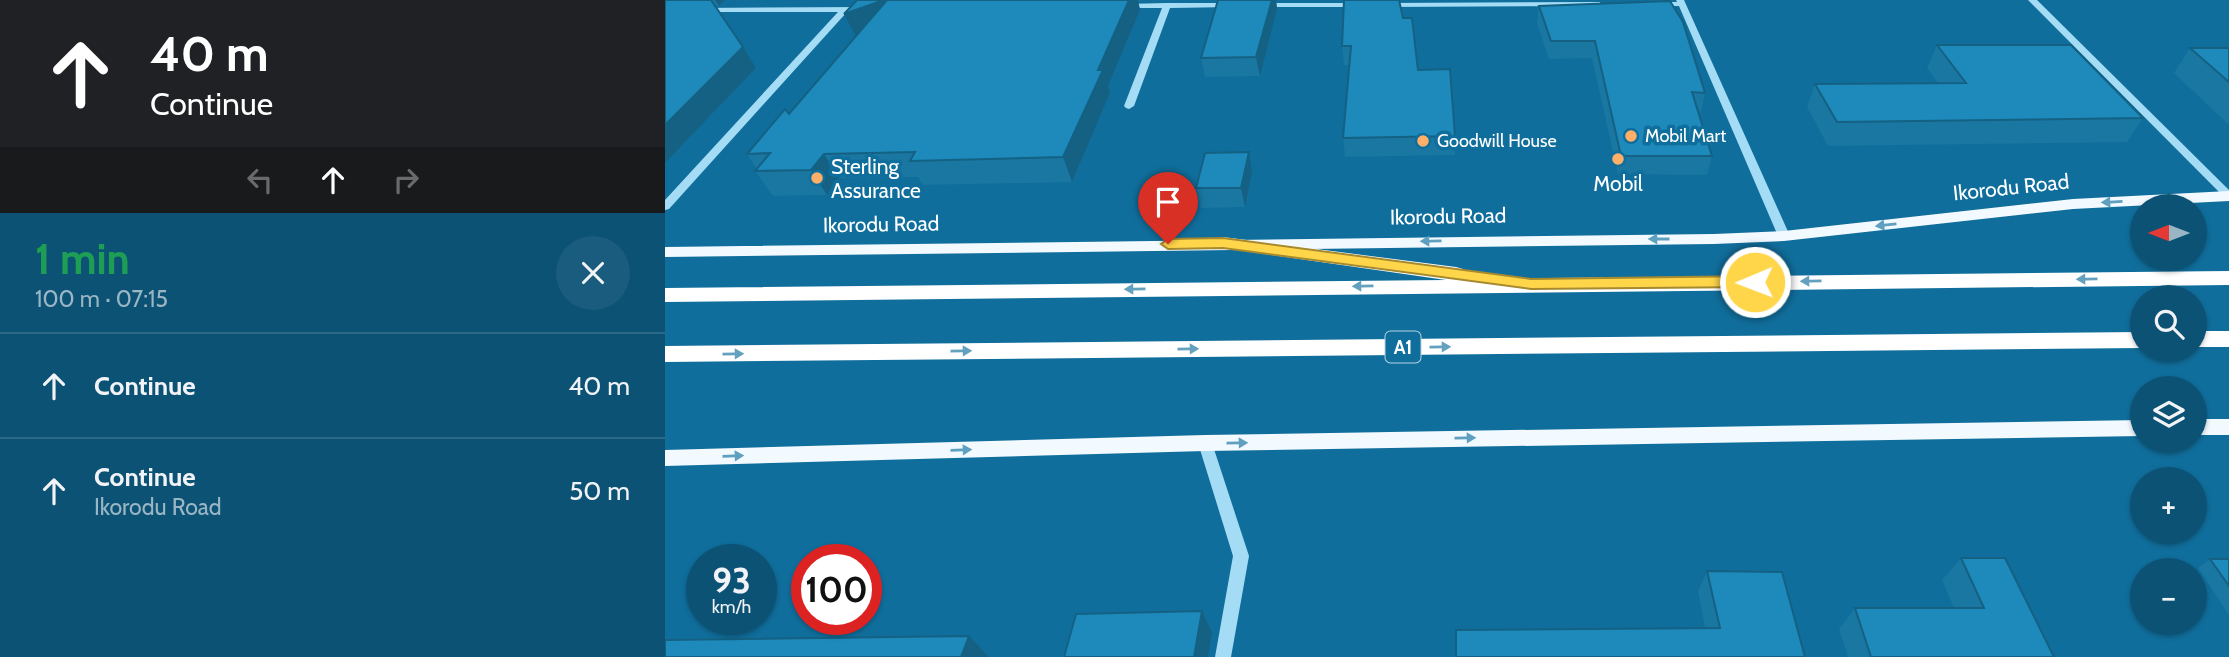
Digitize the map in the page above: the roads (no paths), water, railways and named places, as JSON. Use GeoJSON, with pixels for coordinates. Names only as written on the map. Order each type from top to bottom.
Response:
{"type":"FeatureCollection","features":[{"type":"Feature","properties":{"kind":"highway"},"geometry":{"type":"LineString","coordinates":[[1223,243],[1531,284]]}},
{"type":"Feature","properties":{"kind":"highway"},"geometry":{"type":"LineString","coordinates":[[665,295],[2229,278]]}},
{"type":"Feature","properties":{"kind":"highway"},"geometry":{"type":"LineString","coordinates":[[2207,339],[2229,339]]}},
{"type":"Feature","properties":{"kind":"highway","name":"A1"},"geometry":{"type":"LineString","coordinates":[[665,354],[2130,340]]}},
{"type":"Feature","properties":{"kind":"main road","name":"Ikorodu Road"},"geometry":{"type":"LineString","coordinates":[[665,252],[1784,236],[2073,204],[2229,196]]}},
{"type":"Feature","properties":{"kind":"main road"},"geometry":{"type":"LineString","coordinates":[[2207,428],[2229,427]]}},
{"type":"Feature","properties":{"kind":"main road"},"geometry":{"type":"LineString","coordinates":[[665,458],[1205,443],[2130,428]]}},
{"type":"Feature","properties":{"kind":"street"},"geometry":{"type":"LineString","coordinates":[[751,10],[760,0]]}},
{"type":"Feature","properties":{"kind":"street"},"geometry":{"type":"LineString","coordinates":[[2032,0],[2229,196]]}},
{"type":"Feature","properties":{"kind":"street"},"geometry":{"type":"LineString","coordinates":[[1642,4],[1681,2],[1784,236]]}},
{"type":"Feature","properties":{"kind":"street"},"geometry":{"type":"LineString","coordinates":[[1114,6],[1602,4]]}},
{"type":"Feature","properties":{"kind":"street"},"geometry":{"type":"LineString","coordinates":[[1129,106],[1167,5]]}},
{"type":"Feature","properties":{"kind":"street"},"geometry":{"type":"LineString","coordinates":[[665,207],[845,9]]}},
{"type":"Feature","properties":{"kind":"street"},"geometry":{"type":"LineString","coordinates":[[689,10],[872,9]]}},
{"type":"Feature","properties":{"kind":"street"},"geometry":{"type":"LineString","coordinates":[[1205,443],[1241,556],[1223,657]]}},
{"type":"Feature","properties":{"kind":"place","name":"Mobil Mart"},"geometry":{"type":"Point","coordinates":[1631,136]}},
{"type":"Feature","properties":{"kind":"place","name":"Goodwill House"},"geometry":{"type":"Point","coordinates":[1423,141]}},
{"type":"Feature","properties":{"kind":"place","name":"Mobil"},"geometry":{"type":"Point","coordinates":[1618,159]}},
{"type":"Feature","properties":{"kind":"place","name":"Sterling Assurance"},"geometry":{"type":"Point","coordinates":[817,178]}}]}
